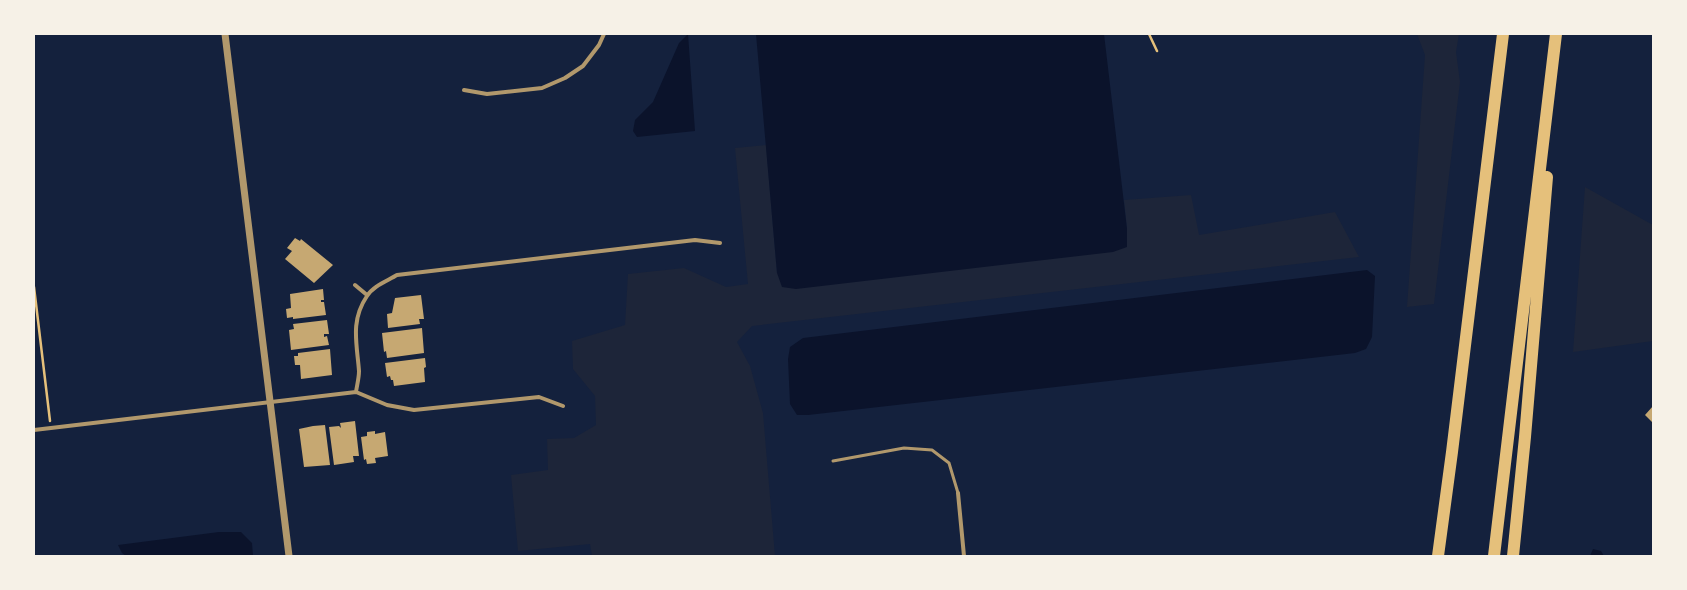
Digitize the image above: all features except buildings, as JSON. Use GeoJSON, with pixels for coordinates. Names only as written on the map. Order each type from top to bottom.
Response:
{"type":"FeatureCollection","features":[{"type":"Feature","properties":{"kind":"highway"},"geometry":{"type":"LineString","coordinates":[[1438,556],[1503,34]]}},
{"type":"Feature","properties":{"kind":"highway"},"geometry":{"type":"LineString","coordinates":[[1494,556],[1556,35]]}},
{"type":"Feature","properties":{"kind":"highway"},"geometry":{"type":"LineString","coordinates":[[1513,556],[1544,227],[1556,35]]}},
{"type":"Feature","properties":{"kind":"street"},"geometry":{"type":"LineString","coordinates":[[225,34],[289,556]]}},
{"type":"Feature","properties":{"kind":"street"},"geometry":{"type":"LineString","coordinates":[[464,90],[487,94],[542,88],[565,78],[583,66],[599,45],[604,34]]}},
{"type":"Feature","properties":{"kind":"street"},"geometry":{"type":"LineString","coordinates":[[356,392],[359,373],[355,331],[360,310],[367,295],[378,285],[397,275],[695,240],[720,243]]}},
{"type":"Feature","properties":{"kind":"street"},"geometry":{"type":"LineString","coordinates":[[355,285],[367,295]]}},
{"type":"Feature","properties":{"kind":"street"},"geometry":{"type":"LineString","coordinates":[[34,430],[356,392],[387,405],[414,410],[539,397],[563,406]]}},
{"type":"Feature","properties":{"kind":"street"},"geometry":{"type":"LineString","coordinates":[[958,493],[964,556]]}},
{"type":"Feature","properties":{"kind":"lane"},"geometry":{"type":"LineString","coordinates":[[833,461],[904,448],[932,450],[949,463],[958,493]]}},
{"type":"Feature","properties":{"kind":"path"},"geometry":{"type":"LineString","coordinates":[[1149,34],[1157,51]]}},
{"type":"Feature","properties":{"kind":"path"},"geometry":{"type":"LineString","coordinates":[[34,287],[51,427]]}},
{"type":"Feature","properties":{"kind":"shaded area"},"geometry":{"type":"Polygon","coordinates":[[[688,34],[695,131],[637,137],[633,131],[635,120],[653,102],[679,43],[688,34]]]}},
{"type":"Feature","properties":{"kind":"shaded area"},"geometry":{"type":"Polygon","coordinates":[[[756,34],[1104,34],[1127,229],[1127,247],[1113,252],[796,289],[782,287],[777,273],[756,34]]]}},
{"type":"Feature","properties":{"kind":"shaded area"},"geometry":{"type":"Polygon","coordinates":[[[1417,34],[1459,34],[1456,52],[1460,82],[1434,304],[1407,307],[1425,55],[1417,34]]]}},
{"type":"Feature","properties":{"kind":"shaded area"},"geometry":{"type":"Polygon","coordinates":[[[766,145],[777,273],[1127,246],[1124,200],[1191,195],[1199,235],[1335,212],[1359,257],[752,326],[737,342],[750,366],[763,413],[775,556],[592,556],[590,544],[518,551],[511,475],[548,470],[547,439],[574,438],[596,425],[595,396],[573,369],[572,341],[625,325],[628,274],[684,268],[726,287],[748,284],[735,148],[766,145]]]}},
{"type":"Feature","properties":{"kind":"shaded area"},"geometry":{"type":"Polygon","coordinates":[[[1585,187],[1653,225],[1653,341],[1573,352],[1585,187]]]}},
{"type":"Feature","properties":{"kind":"shaded area"},"geometry":{"type":"Polygon","coordinates":[[[1367,270],[1375,276],[1372,337],[1366,349],[1355,353],[808,415],[797,415],[790,404],[788,359],[790,347],[803,338],[1367,270]]]}},
{"type":"Feature","properties":{"kind":"shaded area"},"geometry":{"type":"Polygon","coordinates":[[[219,532],[241,532],[252,543],[253,556],[126,556],[122,553],[118,545],[219,532]]]}},
{"type":"Feature","properties":{"kind":"shaded area"},"geometry":{"type":"Polygon","coordinates":[[[1593,549],[1601,551],[1604,556],[1590,556],[1593,549]]]}}]}
